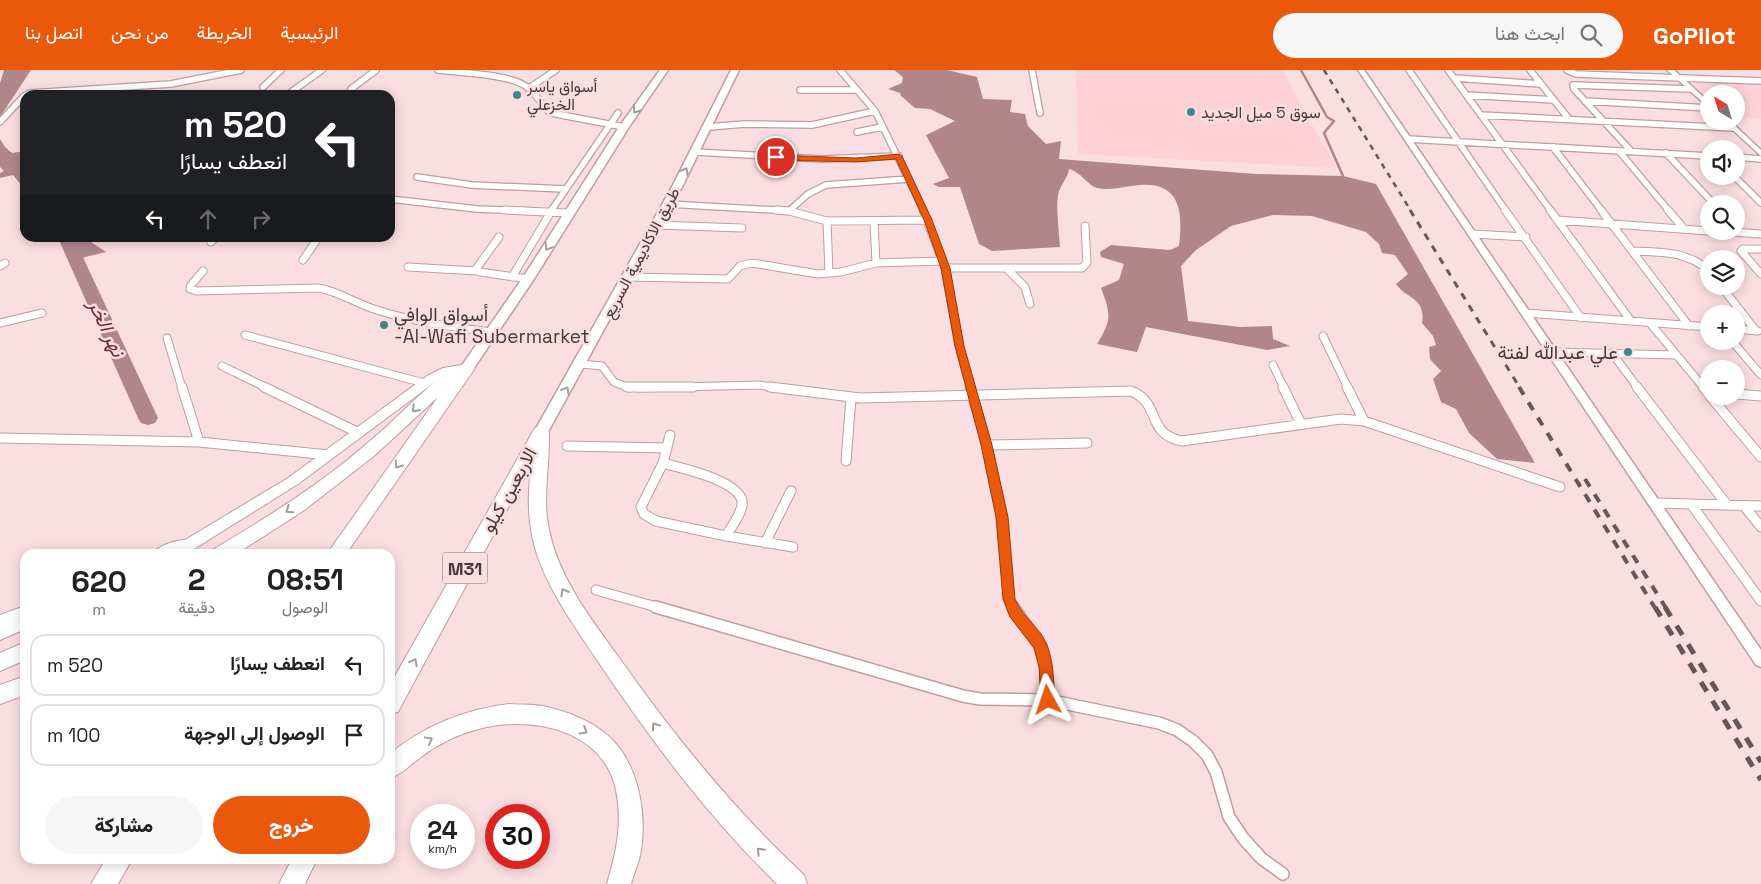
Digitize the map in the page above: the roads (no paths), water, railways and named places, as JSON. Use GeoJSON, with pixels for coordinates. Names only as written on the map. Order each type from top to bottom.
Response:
{"type":"FeatureCollection","features":[{"type":"Feature","properties":{"kind":"highway"},"geometry":{"type":"LineString","coordinates":[[340,549],[528,279],[568,213],[664,70]]}},
{"type":"Feature","properties":{"kind":"highway","name":"طريق الاكاديمية السريع"},"geometry":{"type":"LineString","coordinates":[[541,432],[581,364],[709,128],[735,70]]}},
{"type":"Feature","properties":{"kind":"highway"},"geometry":{"type":"LineString","coordinates":[[228,549],[332,480],[386,437],[440,385],[467,368]]}},
{"type":"Feature","properties":{"kind":"highway"},"geometry":{"type":"LineString","coordinates":[[541,432],[542,453],[538,516],[543,545],[557,579],[623,680],[679,759],[765,857],[795,884]]}},
{"type":"Feature","properties":{"kind":"highway","name":"الاربعين كيلو"},"geometry":{"type":"LineString","coordinates":[[395,695],[541,432]]}},
{"type":"Feature","properties":{"kind":"highway"},"geometry":{"type":"LineString","coordinates":[[0,662],[20,653]]}},
{"type":"Feature","properties":{"kind":"highway"},"geometry":{"type":"LineString","coordinates":[[0,695],[20,687]]}},
{"type":"Feature","properties":{"kind":"highway"},"geometry":{"type":"LineString","coordinates":[[395,764],[427,740],[448,730],[487,718],[508,714],[536,715],[558,719],[577,726],[607,748],[618,765],[626,783],[630,799],[631,839],[628,861],[619,884]]}},
{"type":"Feature","properties":{"kind":"highway"},"geometry":{"type":"LineString","coordinates":[[104,884],[117,864]]}},
{"type":"Feature","properties":{"kind":"highway"},"geometry":{"type":"LineString","coordinates":[[291,884],[302,864]]}},
{"type":"Feature","properties":{"kind":"main road"},"geometry":{"type":"LineString","coordinates":[[182,549],[268,498],[359,434],[424,383],[447,371],[467,368]]}},
{"type":"Feature","properties":{"kind":"main road"},"geometry":{"type":"LineString","coordinates":[[172,549],[197,539]]}},
{"type":"Feature","properties":{"kind":"main road"},"geometry":{"type":"LineString","coordinates":[[0,622],[20,614]]}},
{"type":"Feature","properties":{"kind":"main road"},"geometry":{"type":"LineString","coordinates":[[0,633],[20,624]]}},
{"type":"Feature","properties":{"kind":"street"},"geometry":{"type":"LineString","coordinates":[[75,90],[180,83],[241,70]]}},
{"type":"Feature","properties":{"kind":"street"},"geometry":{"type":"LineString","coordinates":[[263,87],[281,70]]}},
{"type":"Feature","properties":{"kind":"street"},"geometry":{"type":"LineString","coordinates":[[293,90],[322,70]]}},
{"type":"Feature","properties":{"kind":"street"},"geometry":{"type":"LineString","coordinates":[[351,89],[376,70]]}},
{"type":"Feature","properties":{"kind":"street"},"geometry":{"type":"LineString","coordinates":[[438,70],[514,81],[529,88],[534,94],[536,101],[550,112],[624,127]]}},
{"type":"Feature","properties":{"kind":"street"},"geometry":{"type":"LineString","coordinates":[[529,88],[556,70]]}},
{"type":"Feature","properties":{"kind":"street"},"geometry":{"type":"LineString","coordinates":[[840,70],[875,111],[899,156],[928,220],[944,265],[960,346],[987,445],[1002,517],[1009,599],[1015,613],[1041,647],[1046,667],[1048,700]]}},
{"type":"Feature","properties":{"kind":"street"},"geometry":{"type":"LineString","coordinates":[[1032,70],[1040,113]]}},
{"type":"Feature","properties":{"kind":"street"},"geometry":{"type":"LineString","coordinates":[[1361,70],[1656,503],[1761,661]]}},
{"type":"Feature","properties":{"kind":"street"},"geometry":{"type":"LineString","coordinates":[[1409,70],[1457,142],[1526,237],[1581,318]]}},
{"type":"Feature","properties":{"kind":"street"},"geometry":{"type":"LineString","coordinates":[[1448,70],[1631,321]]}},
{"type":"Feature","properties":{"kind":"street"},"geometry":{"type":"LineString","coordinates":[[1530,70],[1569,119]]}},
{"type":"Feature","properties":{"kind":"street"},"geometry":{"type":"LineString","coordinates":[[1568,70],[1579,74],[1761,82]]}},
{"type":"Feature","properties":{"kind":"street"},"geometry":{"type":"LineString","coordinates":[[1670,70],[1700,98]]}},
{"type":"Feature","properties":{"kind":"street"},"geometry":{"type":"LineString","coordinates":[[1454,78],[1540,84]]}},
{"type":"Feature","properties":{"kind":"street"},"geometry":{"type":"LineString","coordinates":[[1631,152],[1572,87],[1574,85],[1691,89]]}},
{"type":"Feature","properties":{"kind":"street"},"geometry":{"type":"LineString","coordinates":[[800,90],[856,90]]}},
{"type":"Feature","properties":{"kind":"street"},"geometry":{"type":"LineString","coordinates":[[1467,96],[1554,100]]}},
{"type":"Feature","properties":{"kind":"street"},"geometry":{"type":"LineString","coordinates":[[0,122],[20,100]]}},
{"type":"Feature","properties":{"kind":"street"},"geometry":{"type":"LineString","coordinates":[[1584,100],[1700,106]]}},
{"type":"Feature","properties":{"kind":"street"},"geometry":{"type":"LineString","coordinates":[[709,128],[744,124],[812,125],[875,111]]}},
{"type":"Feature","properties":{"kind":"street"},"geometry":{"type":"LineString","coordinates":[[512,276],[565,189],[618,113]]}},
{"type":"Feature","properties":{"kind":"street"},"geometry":{"type":"LineString","coordinates":[[1481,115],[1700,126]]}},
{"type":"Feature","properties":{"kind":"street"},"geometry":{"type":"LineString","coordinates":[[857,132],[882,127]]}},
{"type":"Feature","properties":{"kind":"street"},"geometry":{"type":"LineString","coordinates":[[1736,130],[1761,154]]}},
{"type":"Feature","properties":{"kind":"street"},"geometry":{"type":"LineString","coordinates":[[1408,139],[1700,155]]}},
{"type":"Feature","properties":{"kind":"street"},"geometry":{"type":"LineString","coordinates":[[1553,147],[1689,326]]}},
{"type":"Feature","properties":{"kind":"street"},"geometry":{"type":"LineString","coordinates":[[1619,151],[1684,229]]}},
{"type":"Feature","properties":{"kind":"street"},"geometry":{"type":"LineString","coordinates":[[696,152],[856,160],[899,156]]}},
{"type":"Feature","properties":{"kind":"street"},"geometry":{"type":"LineString","coordinates":[[1666,153],[1706,195]]}},
{"type":"Feature","properties":{"kind":"street"},"geometry":{"type":"LineString","coordinates":[[1745,158],[1761,159]]}},
{"type":"Feature","properties":{"kind":"street"},"geometry":{"type":"LineString","coordinates":[[417,177],[452,185],[565,189]]}},
{"type":"Feature","properties":{"kind":"street"},"geometry":{"type":"LineString","coordinates":[[789,211],[808,194],[826,185],[909,179]]}},
{"type":"Feature","properties":{"kind":"street"},"geometry":{"type":"LineString","coordinates":[[1743,185],[1761,203]]}},
{"type":"Feature","properties":{"kind":"street"},"geometry":{"type":"LineString","coordinates":[[395,200],[442,206],[568,213]]}},
{"type":"Feature","properties":{"kind":"street"},"geometry":{"type":"LineString","coordinates":[[668,204],[789,211],[827,221],[928,220]]}},
{"type":"Feature","properties":{"kind":"street"},"geometry":{"type":"LineString","coordinates":[[1557,220],[1700,230]]}},
{"type":"Feature","properties":{"kind":"street"},"geometry":{"type":"LineString","coordinates":[[827,221],[830,273]]}},
{"type":"Feature","properties":{"kind":"street"},"geometry":{"type":"LineString","coordinates":[[874,222],[876,263]]}},
{"type":"Feature","properties":{"kind":"street"},"geometry":{"type":"LineString","coordinates":[[656,225],[742,228]]}},
{"type":"Feature","properties":{"kind":"street"},"geometry":{"type":"LineString","coordinates":[[628,277],[728,279],[740,266],[752,263],[806,273],[830,273],[876,263],[1006,268],[1084,267],[1087,264],[1084,226]]}},
{"type":"Feature","properties":{"kind":"street"},"geometry":{"type":"LineString","coordinates":[[1745,233],[1761,234]]}},
{"type":"Feature","properties":{"kind":"street"},"geometry":{"type":"LineString","coordinates":[[1473,234],[1526,237]]}},
{"type":"Feature","properties":{"kind":"street"},"geometry":{"type":"LineString","coordinates":[[477,271],[476,267],[499,237]]}},
{"type":"Feature","properties":{"kind":"street"},"geometry":{"type":"LineString","coordinates":[[303,260],[315,242]]}},
{"type":"Feature","properties":{"kind":"street"},"geometry":{"type":"LineString","coordinates":[[1761,250],[1743,249],[1741,251],[1761,274]]}},
{"type":"Feature","properties":{"kind":"street"},"geometry":{"type":"LineString","coordinates":[[1633,251],[1689,256],[1700,260]]}},
{"type":"Feature","properties":{"kind":"street"},"geometry":{"type":"LineString","coordinates":[[408,267],[477,271],[528,279]]}},
{"type":"Feature","properties":{"kind":"street"},"geometry":{"type":"LineString","coordinates":[[1006,268],[1025,287],[1030,304]]}},
{"type":"Feature","properties":{"kind":"street"},"geometry":{"type":"LineString","coordinates":[[203,271],[191,285],[190,290],[319,288],[335,292],[385,313],[432,324],[491,332]]}},
{"type":"Feature","properties":{"kind":"street"},"geometry":{"type":"LineString","coordinates":[[1728,295],[1758,331]]}},
{"type":"Feature","properties":{"kind":"street"},"geometry":{"type":"LineString","coordinates":[[0,323],[42,313]]}},
{"type":"Feature","properties":{"kind":"street"},"geometry":{"type":"LineString","coordinates":[[1527,314],[1700,327]]}},
{"type":"Feature","properties":{"kind":"street"},"geometry":{"type":"LineString","coordinates":[[1650,323],[1700,383]]}},
{"type":"Feature","properties":{"kind":"street"},"geometry":{"type":"LineString","coordinates":[[1745,330],[1758,331]]}},
{"type":"Feature","properties":{"kind":"street"},"geometry":{"type":"LineString","coordinates":[[245,335],[424,383]]}},
{"type":"Feature","properties":{"kind":"street"},"geometry":{"type":"LineString","coordinates":[[1323,336],[1364,422]]}},
{"type":"Feature","properties":{"kind":"street"},"geometry":{"type":"LineString","coordinates":[[167,338],[199,442]]}},
{"type":"Feature","properties":{"kind":"street"},"geometry":{"type":"LineString","coordinates":[[1740,350],[1761,374]]}},
{"type":"Feature","properties":{"kind":"street"},"geometry":{"type":"LineString","coordinates":[[1553,352],[1676,355]]}},
{"type":"Feature","properties":{"kind":"street"},"geometry":{"type":"LineString","coordinates":[[1612,353],[1727,505]]}},
{"type":"Feature","properties":{"kind":"street"},"geometry":{"type":"LineString","coordinates":[[581,364],[602,366],[614,382],[631,388],[759,385],[851,398],[1135,392],[1146,398],[1161,433],[1177,441],[1341,419],[1364,422],[1560,487]]}},
{"type":"Feature","properties":{"kind":"street"},"geometry":{"type":"LineString","coordinates":[[1272,365],[1301,424]]}},
{"type":"Feature","properties":{"kind":"street"},"geometry":{"type":"LineString","coordinates":[[222,366],[359,434]]}},
{"type":"Feature","properties":{"kind":"street"},"geometry":{"type":"LineString","coordinates":[[1745,395],[1761,396]]}},
{"type":"Feature","properties":{"kind":"street"},"geometry":{"type":"LineString","coordinates":[[846,461],[851,398]]}},
{"type":"Feature","properties":{"kind":"street"},"geometry":{"type":"LineString","coordinates":[[1718,405],[1761,458]]}},
{"type":"Feature","properties":{"kind":"street"},"geometry":{"type":"LineString","coordinates":[[670,436],[663,464],[642,503],[644,514],[656,521],[726,536],[793,547]]}},
{"type":"Feature","properties":{"kind":"street"},"geometry":{"type":"LineString","coordinates":[[0,438],[199,442],[329,456]]}},
{"type":"Feature","properties":{"kind":"street"},"geometry":{"type":"LineString","coordinates":[[987,445],[1086,443]]}},
{"type":"Feature","properties":{"kind":"street"},"geometry":{"type":"LineString","coordinates":[[567,446],[667,448]]}},
{"type":"Feature","properties":{"kind":"street"},"geometry":{"type":"LineString","coordinates":[[663,464],[688,469],[720,482],[740,496],[742,501],[740,507],[726,536]]}},
{"type":"Feature","properties":{"kind":"street"},"geometry":{"type":"LineString","coordinates":[[765,543],[791,491]]}},
{"type":"Feature","properties":{"kind":"street"},"geometry":{"type":"LineString","coordinates":[[1656,503],[1761,506]]}},
{"type":"Feature","properties":{"kind":"street"},"geometry":{"type":"LineString","coordinates":[[1692,504],[1761,601]]}},
{"type":"Feature","properties":{"kind":"street"},"geometry":{"type":"LineString","coordinates":[[1744,506],[1761,528]]}},
{"type":"Feature","properties":{"kind":"street"},"geometry":{"type":"LineString","coordinates":[[596,590],[963,696],[980,699],[1048,700],[1158,723],[1177,730],[1194,741],[1207,755],[1216,772],[1230,817],[1243,838],[1261,858],[1283,874]]}},
{"type":"Feature","properties":{"kind":"waterway"},"geometry":{"type":"LineString","coordinates":[[1301,70],[1327,117],[1334,121],[1324,133],[1343,176]]}},
{"type":"Feature","properties":{"kind":"waterway","name":"نهر الخر"},"geometry":{"type":"LineString","coordinates":[[68,242],[148,418]]}},
{"type":"Feature","properties":{"kind":"railway"},"geometry":{"type":"LineString","coordinates":[[1324,70],[1411,211]]}},
{"type":"Feature","properties":{"kind":"railway"},"geometry":{"type":"LineString","coordinates":[[1410,210],[1520,388]]}},
{"type":"Feature","properties":{"kind":"railway"},"geometry":{"type":"LineString","coordinates":[[1519,387],[1655,608]]}},
{"type":"Feature","properties":{"kind":"railway"},"geometry":{"type":"LineString","coordinates":[[1585,479],[1666,608]]}},
{"type":"Feature","properties":{"kind":"railway"},"geometry":{"type":"LineString","coordinates":[[1655,607],[1761,780]]}},
{"type":"Feature","properties":{"kind":"railway"},"geometry":{"type":"LineString","coordinates":[[1665,607],[1761,762]]}},
{"type":"Feature","properties":{"kind":"place","name":"أسواق ياسر الخزعلي"},"geometry":{"type":"Point","coordinates":[517,95]}},
{"type":"Feature","properties":{"kind":"place","name":"سوق 5 ميل الجديد"},"geometry":{"type":"Point","coordinates":[1191,112]}},
{"type":"Feature","properties":{"kind":"place","name":"أسواق الوافي -Al-Wafi Subermarket"},"geometry":{"type":"Point","coordinates":[384,325]}},
{"type":"Feature","properties":{"kind":"place","name":"علي عبدالله لفتة"},"geometry":{"type":"Point","coordinates":[1628,352]}}]}
